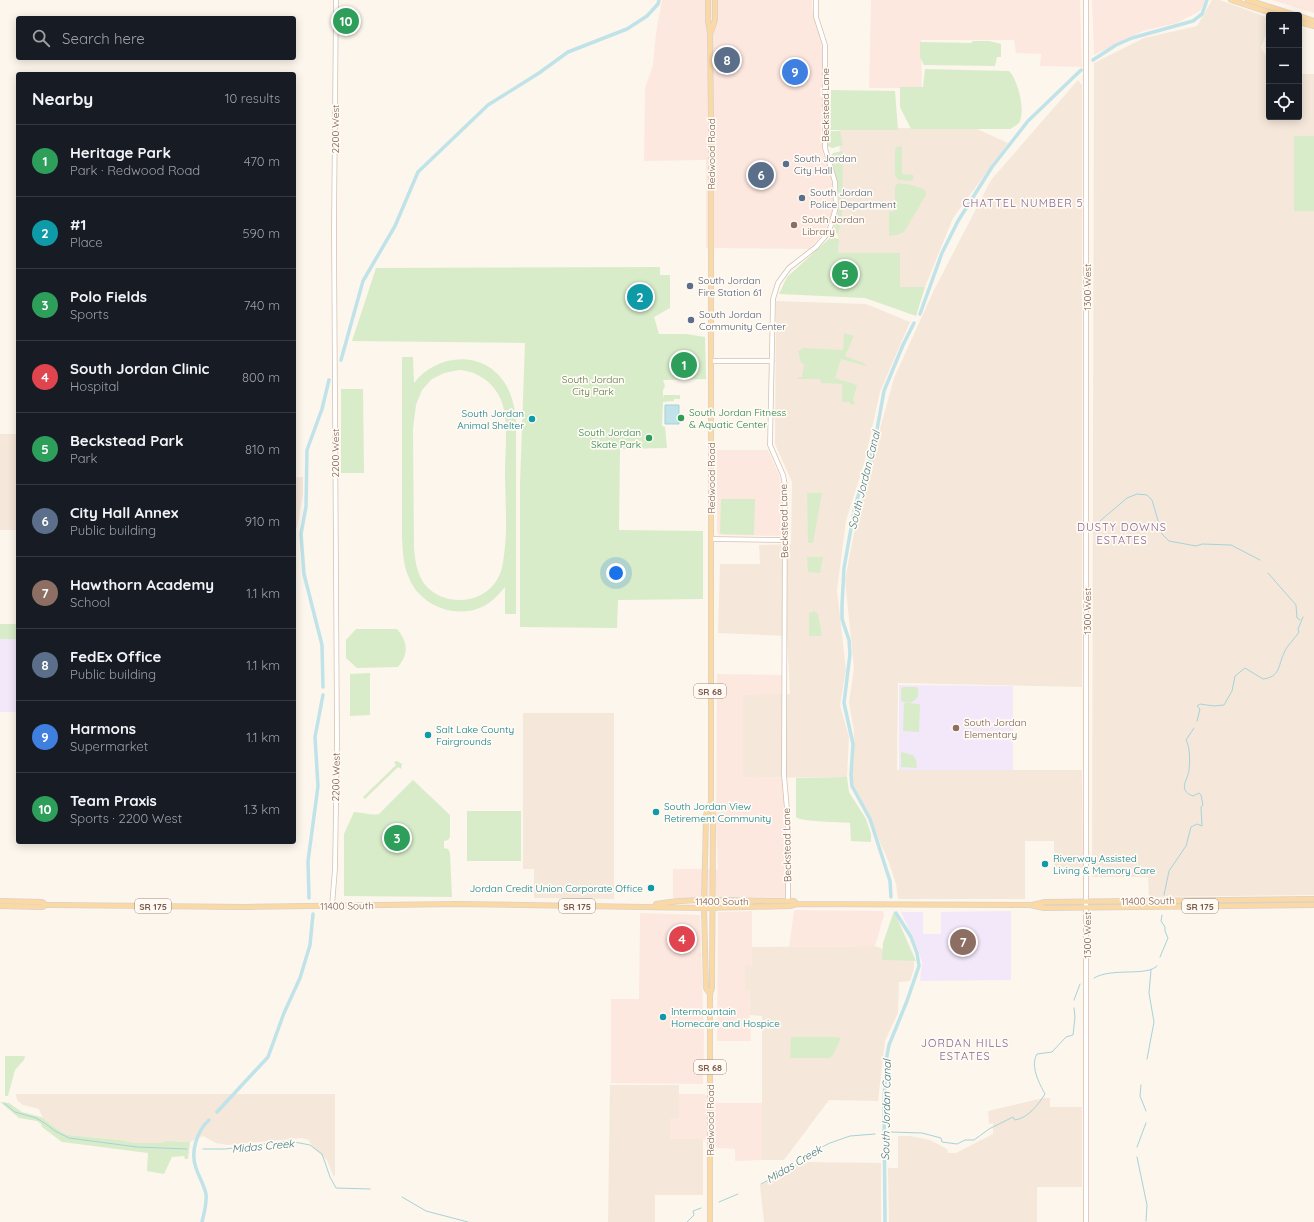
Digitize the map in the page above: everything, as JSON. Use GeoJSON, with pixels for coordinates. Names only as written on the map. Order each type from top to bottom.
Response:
{"type":"FeatureCollection","features":[{"type":"Feature","properties":{"kind":"main road","name":"Redwood Road"},"geometry":{"type":"LineString","coordinates":[[708,0],[708,20],[710,33],[711,361],[710,802],[713,814],[712,988],[710,994],[710,1222]]}},
{"type":"Feature","properties":{"kind":"main road","name":"Redwood Road"},"geometry":{"type":"LineString","coordinates":[[710,33],[715,20],[715,0]]}},
{"type":"Feature","properties":{"kind":"main road"},"geometry":{"type":"LineString","coordinates":[[1231,0],[1268,12]]}},
{"type":"Feature","properties":{"kind":"main road"},"geometry":{"type":"LineString","coordinates":[[1248,0],[1286,12]]}},
{"type":"Feature","properties":{"kind":"main road"},"geometry":{"type":"LineString","coordinates":[[1302,17],[1314,21]]}},
{"type":"Feature","properties":{"kind":"main road"},"geometry":{"type":"LineString","coordinates":[[1302,23],[1314,26]]}},
{"type":"Feature","properties":{"kind":"main road","name":"Redwood Road"},"geometry":{"type":"LineString","coordinates":[[710,802],[706,815],[704,901],[706,988],[710,994]]}},
{"type":"Feature","properties":{"kind":"main road","name":"11400 South"},"geometry":{"type":"LineString","coordinates":[[0,906],[647,906],[713,908],[790,906],[797,904],[1030,905],[1045,902],[1314,900]]}},
{"type":"Feature","properties":{"kind":"main road","name":"11400 South"},"geometry":{"type":"LineString","coordinates":[[0,901],[42,902],[46,905]]}},
{"type":"Feature","properties":{"kind":"main road","name":"11400 South"},"geometry":{"type":"LineString","coordinates":[[647,906],[669,902],[704,901],[794,901],[797,904]]}},
{"type":"Feature","properties":{"kind":"main road","name":"11400 South"},"geometry":{"type":"LineString","coordinates":[[1030,905],[1044,908],[1314,904]]}},
{"type":"Feature","properties":{"kind":"street","name":"2200 West"},"geometry":{"type":"LineString","coordinates":[[332,906],[335,869],[337,743],[334,228],[336,0]]}},
{"type":"Feature","properties":{"kind":"street","name":"Beckstead Lane"},"geometry":{"type":"LineString","coordinates":[[788,901],[788,829],[784,775],[785,485],[770,445],[773,299],[778,283],[789,268],[816,247],[826,236],[831,227],[835,214],[835,187],[825,148],[825,45],[817,22],[816,0]]}},
{"type":"Feature","properties":{"kind":"street","name":"1300 West"},"geometry":{"type":"LineString","coordinates":[[1086,0],[1086,1222]]}},
{"type":"Feature","properties":{"kind":"street"},"geometry":{"type":"LineString","coordinates":[[711,361],[772,361]]}},
{"type":"Feature","properties":{"kind":"street"},"geometry":{"type":"LineString","coordinates":[[710,539],[785,540]]}},
{"type":"Feature","properties":{"kind":"shaded area"},"geometry":{"type":"Polygon","coordinates":[[[662,0],[812,0],[812,9],[821,38],[823,61],[821,135],[823,154],[831,176],[834,198],[831,219],[823,234],[809,249],[706,248],[706,160],[644,161],[645,88],[653,65],[656,33],[662,0]]]}},
{"type":"Feature","properties":{"kind":"shaded area"},"geometry":{"type":"Polygon","coordinates":[[[871,0],[1080,0],[1082,67],[1040,66],[1041,54],[1016,53],[1014,40],[921,40],[922,88],[869,88],[871,0]]]}},
{"type":"Feature","properties":{"kind":"shaded area"},"geometry":{"type":"Polygon","coordinates":[[[1092,0],[1206,0],[1200,11],[1177,23],[1143,31],[1094,55],[1092,0]]]}},
{"type":"Feature","properties":{"kind":"shaded area"},"geometry":{"type":"Polygon","coordinates":[[[1212,0],[1220,0],[1266,17],[1266,34],[1261,48],[1266,56],[1266,120],[1302,120],[1302,74],[1314,74],[1314,136],[1294,136],[1294,211],[1314,211],[1314,895],[1149,897],[1148,877],[1092,877],[1094,63],[1144,38],[1197,26],[1212,0]]]}},
{"type":"Feature","properties":{"kind":"shaded area"},"geometry":{"type":"Polygon","coordinates":[[[1271,0],[1314,0],[1314,13],[1271,0]]]}},
{"type":"Feature","properties":{"kind":"shaded area"},"geometry":{"type":"Polygon","coordinates":[[[1078,80],[1082,85],[1082,687],[898,683],[897,770],[1082,770],[1083,868],[1054,867],[1054,841],[1025,841],[1025,899],[898,899],[896,884],[888,860],[852,781],[854,731],[849,703],[854,668],[845,580],[860,502],[894,378],[934,290],[991,180],[1078,80]]]}},
{"type":"Feature","properties":{"kind":"shaded area"},"geometry":{"type":"Polygon","coordinates":[[[839,127],[977,129],[1008,143],[953,218],[925,287],[900,288],[900,253],[838,253],[839,239],[835,230],[840,207],[841,191],[839,127]]]}},
{"type":"Feature","properties":{"kind":"shaded area"},"geometry":{"type":"Polygon","coordinates":[[[776,301],[866,304],[910,322],[880,392],[865,460],[846,521],[837,590],[846,670],[840,705],[849,737],[847,777],[743,778],[743,694],[790,694],[787,636],[718,633],[720,564],[760,564],[759,545],[791,544],[792,482],[775,444],[776,301]]]}},
{"type":"Feature","properties":{"kind":"shaded area"},"geometry":{"type":"Polygon","coordinates":[[[0,434],[16,434],[16,530],[0,530],[0,434]]]}},
{"type":"Feature","properties":{"kind":"shaded area"},"geometry":{"type":"Polygon","coordinates":[[[717,450],[768,450],[779,475],[782,489],[782,533],[780,536],[719,535],[717,532],[717,450]]]}},
{"type":"Feature","properties":{"kind":"shaded area"},"geometry":{"type":"Polygon","coordinates":[[[296,477],[303,477],[303,495],[297,528],[296,477]]]}},
{"type":"Feature","properties":{"kind":"shaded area"},"geometry":{"type":"Polygon","coordinates":[[[0,624],[16,624],[16,712],[0,712],[0,624]]]}},
{"type":"Feature","properties":{"kind":"shaded area"},"geometry":{"type":"Polygon","coordinates":[[[717,674],[782,675],[781,694],[743,695],[743,777],[782,778],[785,811],[785,898],[724,897],[673,899],[673,869],[718,869],[716,828],[717,674]]]}},
{"type":"Feature","properties":{"kind":"shaded area","name":"South Jordan Elementary"},"geometry":{"type":"Polygon","coordinates":[[[899,685],[1013,686],[1013,770],[899,770],[899,685]]]}},
{"type":"Feature","properties":{"kind":"shaded area"},"geometry":{"type":"Polygon","coordinates":[[[523,713],[614,713],[614,899],[534,898],[534,869],[523,869],[523,713]]]}},
{"type":"Feature","properties":{"kind":"shaded area"},"geometry":{"type":"Polygon","coordinates":[[[752,911],[752,965],[745,965],[745,990],[749,990],[751,1041],[717,1041],[718,912],[752,911]]]}},
{"type":"Feature","properties":{"kind":"shaded area"},"geometry":{"type":"Polygon","coordinates":[[[794,911],[883,911],[884,915],[875,946],[789,947],[794,911]]]}},
{"type":"Feature","properties":{"kind":"shaded area"},"geometry":{"type":"Polygon","coordinates":[[[1011,911],[1011,980],[920,981],[922,963],[918,949],[901,912],[923,912],[923,934],[941,934],[941,912],[1011,911]]]}},
{"type":"Feature","properties":{"kind":"shaded area"},"geometry":{"type":"Polygon","coordinates":[[[640,913],[700,915],[704,1037],[703,1084],[611,1083],[611,999],[639,999],[640,913]]]}},
{"type":"Feature","properties":{"kind":"shaded area"},"geometry":{"type":"Polygon","coordinates":[[[875,946],[914,961],[914,969],[910,981],[899,982],[898,1013],[885,1041],[878,1101],[829,1100],[784,1160],[762,1160],[762,1016],[750,1015],[749,990],[745,990],[745,965],[752,965],[752,947],[875,946]]]}},
{"type":"Feature","properties":{"kind":"shaded area"},"geometry":{"type":"Polygon","coordinates":[[[610,1085],[679,1085],[679,1118],[670,1139],[703,1139],[703,1195],[655,1195],[655,1222],[608,1222],[610,1085]]]}},
{"type":"Feature","properties":{"kind":"shaded area"},"geometry":{"type":"Polygon","coordinates":[[[16,1094],[335,1094],[335,1176],[333,1175],[327,1160],[313,1148],[309,1140],[301,1138],[227,1145],[216,1143],[203,1136],[190,1142],[167,1141],[161,1143],[135,1143],[120,1140],[68,1135],[61,1132],[43,1119],[39,1109],[23,1105],[17,1100],[16,1094]]]}},
{"type":"Feature","properties":{"kind":"shaded area"},"geometry":{"type":"Polygon","coordinates":[[[679,1094],[704,1094],[718,1103],[762,1103],[762,1160],[735,1161],[735,1149],[717,1148],[703,1139],[670,1139],[670,1118],[679,1118],[679,1094]]]}},
{"type":"Feature","properties":{"kind":"shaded area"},"geometry":{"type":"Polygon","coordinates":[[[1043,1098],[1050,1098],[1050,1107],[1082,1107],[1082,1187],[1037,1187],[1037,1222],[889,1222],[888,1168],[898,1168],[898,1136],[910,1136],[930,1140],[947,1149],[948,1153],[956,1153],[993,1134],[993,1123],[989,1124],[988,1111],[1043,1098]]]}},
{"type":"Feature","properties":{"kind":"shaded area"},"geometry":{"type":"Polygon","coordinates":[[[805,1162],[881,1163],[881,1222],[764,1222],[760,1185],[805,1162]]]}},
{"type":"Feature","properties":{"kind":"green space"},"geometry":{"type":"Polygon","coordinates":[[[973,41],[989,41],[1001,44],[1001,57],[997,57],[995,66],[924,65],[920,57],[920,42],[971,43],[973,41]]]}},
{"type":"Feature","properties":{"kind":"green space"},"geometry":{"type":"Polygon","coordinates":[[[925,69],[1009,71],[1015,81],[1020,95],[1022,109],[1020,121],[1017,125],[1010,129],[911,129],[900,107],[900,87],[923,87],[925,69]]]}},
{"type":"Feature","properties":{"kind":"green space"},"geometry":{"type":"Polygon","coordinates":[[[831,90],[895,91],[898,130],[830,130],[831,90]]]}},
{"type":"Feature","properties":{"kind":"green space"},"geometry":{"type":"Polygon","coordinates":[[[827,131],[840,131],[843,145],[832,148],[828,146],[827,131]]]}},
{"type":"Feature","properties":{"kind":"green space"},"geometry":{"type":"Polygon","coordinates":[[[1294,136],[1314,136],[1314,211],[1294,211],[1294,136]]]}},
{"type":"Feature","properties":{"kind":"green space"},"geometry":{"type":"Polygon","coordinates":[[[902,146],[902,174],[913,175],[914,178],[911,181],[898,180],[895,175],[895,151],[896,147],[902,146]]]}},
{"type":"Feature","properties":{"kind":"green space"},"geometry":{"type":"Polygon","coordinates":[[[843,151],[842,220],[838,233],[835,232],[834,226],[839,207],[839,200],[830,157],[833,153],[843,151]]]}},
{"type":"Feature","properties":{"kind":"green space"},"geometry":{"type":"Polygon","coordinates":[[[897,184],[908,184],[918,187],[925,190],[926,195],[904,232],[889,236],[889,211],[893,212],[895,209],[895,187],[897,184]]]}},
{"type":"Feature","properties":{"kind":"green space"},"geometry":{"type":"Polygon","coordinates":[[[831,237],[839,239],[838,253],[900,253],[900,287],[925,287],[916,316],[865,298],[779,294],[787,277],[831,237]]]}},
{"type":"Feature","properties":{"kind":"green space","name":"South Jordan City Park"},"geometry":{"type":"Polygon","coordinates":[[[660,267],[660,275],[670,275],[670,308],[654,317],[659,334],[686,334],[705,337],[706,379],[663,380],[665,386],[663,390],[663,398],[664,395],[680,395],[680,399],[663,402],[662,426],[665,427],[667,448],[620,449],[619,530],[703,531],[703,599],[618,600],[617,628],[520,627],[520,484],[525,343],[352,341],[376,268],[660,267]]]}},
{"type":"Feature","properties":{"kind":"green space"},"geometry":{"type":"Polygon","coordinates":[[[844,333],[854,336],[845,356],[866,364],[866,366],[841,359],[835,378],[857,385],[853,400],[855,403],[851,405],[850,402],[842,402],[842,384],[821,383],[820,379],[798,379],[798,377],[802,377],[804,364],[801,363],[798,351],[802,348],[843,350],[844,333]]]}},
{"type":"Feature","properties":{"kind":"green space"},"geometry":{"type":"Polygon","coordinates":[[[402,357],[413,357],[414,383],[424,373],[435,366],[448,361],[461,359],[486,365],[497,373],[506,385],[512,397],[516,415],[516,614],[505,614],[505,587],[490,602],[473,610],[451,611],[430,603],[414,588],[409,578],[404,563],[402,538],[402,357]],[[459,370],[444,373],[432,379],[422,390],[416,405],[413,429],[414,547],[417,568],[427,587],[445,598],[455,600],[475,598],[492,587],[501,570],[506,535],[505,416],[501,400],[490,383],[479,375],[459,370]]]}},
{"type":"Feature","properties":{"kind":"green space"},"geometry":{"type":"Polygon","coordinates":[[[341,389],[363,389],[364,473],[341,473],[341,389]]]}},
{"type":"Feature","properties":{"kind":"green space"},"geometry":{"type":"Polygon","coordinates":[[[807,493],[822,493],[813,543],[808,543],[807,493]]]}},
{"type":"Feature","properties":{"kind":"green space"},"geometry":{"type":"Polygon","coordinates":[[[721,499],[755,499],[754,535],[721,534],[721,499]]]}},
{"type":"Feature","properties":{"kind":"green space"},"geometry":{"type":"Polygon","coordinates":[[[807,557],[823,557],[820,573],[808,572],[807,557]]]}},
{"type":"Feature","properties":{"kind":"green space"},"geometry":{"type":"Polygon","coordinates":[[[814,611],[818,614],[822,636],[809,636],[809,613],[814,611]]]}},
{"type":"Feature","properties":{"kind":"green space"},"geometry":{"type":"Polygon","coordinates":[[[0,624],[16,624],[16,640],[0,639],[0,624]]]}},
{"type":"Feature","properties":{"kind":"green space"},"geometry":{"type":"Polygon","coordinates":[[[356,629],[397,629],[401,634],[406,648],[402,662],[398,667],[357,668],[346,658],[346,640],[356,629]]]}},
{"type":"Feature","properties":{"kind":"green space"},"geometry":{"type":"Polygon","coordinates":[[[370,673],[370,715],[350,716],[350,674],[370,673]]]}},
{"type":"Feature","properties":{"kind":"green space"},"geometry":{"type":"Polygon","coordinates":[[[903,687],[917,687],[917,698],[909,703],[920,704],[919,732],[903,731],[904,703],[908,703],[901,701],[901,689],[903,687]]]}},
{"type":"Feature","properties":{"kind":"green space"},"geometry":{"type":"Polygon","coordinates":[[[901,752],[913,755],[916,760],[917,768],[901,767],[901,752]]]}},
{"type":"Feature","properties":{"kind":"green space"},"geometry":{"type":"Polygon","coordinates":[[[397,761],[402,764],[401,769],[398,767],[365,799],[363,797],[396,765],[394,762],[397,761]]]}},
{"type":"Feature","properties":{"kind":"green space"},"geometry":{"type":"Polygon","coordinates":[[[847,777],[849,792],[866,819],[871,834],[871,842],[851,841],[850,823],[813,821],[796,817],[796,778],[847,777]]]}},
{"type":"Feature","properties":{"kind":"green space"},"geometry":{"type":"Polygon","coordinates":[[[413,780],[450,815],[450,837],[448,840],[444,841],[444,848],[448,849],[450,853],[452,897],[344,896],[344,834],[354,812],[373,815],[379,814],[413,780]]]}},
{"type":"Feature","properties":{"kind":"green space"},"geometry":{"type":"Polygon","coordinates":[[[467,811],[521,811],[521,861],[467,861],[467,811]]]}},
{"type":"Feature","properties":{"kind":"green space"},"geometry":{"type":"Polygon","coordinates":[[[894,911],[916,961],[882,960],[883,943],[894,911]]]}},
{"type":"Feature","properties":{"kind":"green space"},"geometry":{"type":"Polygon","coordinates":[[[791,1037],[841,1038],[830,1058],[790,1058],[791,1037]]]}},
{"type":"Feature","properties":{"kind":"green space"},"geometry":{"type":"Polygon","coordinates":[[[5,1056],[25,1056],[24,1060],[15,1070],[8,1096],[5,1096],[5,1056]]]}},
{"type":"Feature","properties":{"kind":"green space"},"geometry":{"type":"Polygon","coordinates":[[[0,1102],[9,1103],[22,1112],[41,1117],[61,1132],[68,1135],[120,1140],[135,1143],[161,1143],[167,1141],[190,1142],[188,1159],[185,1159],[184,1156],[172,1157],[164,1174],[147,1171],[148,1153],[62,1142],[42,1127],[37,1121],[19,1118],[0,1102]]]}},
{"type":"Feature","properties":{"kind":"water"},"geometry":{"type":"Polygon","coordinates":[[[665,405],[679,405],[679,424],[665,424],[665,405]]]}},
{"type":"Feature","properties":{"kind":"waterway"},"geometry":{"type":"LineString","coordinates":[[341,360],[363,281],[395,226],[418,172],[488,105],[539,73],[568,52],[627,29],[647,16],[658,4],[659,0]]}},
{"type":"Feature","properties":{"kind":"waterway","name":"South Jordan Canal"},"geometry":{"type":"LineString","coordinates":[[1093,60],[1116,45],[1132,38],[1193,21],[1202,14],[1207,0]]}},
{"type":"Feature","properties":{"kind":"waterway","name":"South Jordan Canal"},"geometry":{"type":"LineString","coordinates":[[920,314],[942,253],[958,221],[992,167],[1028,121],[1081,70]]}},
{"type":"Feature","properties":{"kind":"waterway","name":"South Jordan Canal"},"geometry":{"type":"LineString","coordinates":[[891,897],[890,881],[870,819],[852,786],[851,775],[853,744],[844,703],[850,654],[849,640],[842,619],[842,605],[844,568],[855,506],[874,446],[884,391],[914,323]]}},
{"type":"Feature","properties":{"kind":"waterway"},"geometry":{"type":"LineString","coordinates":[[323,687],[322,645],[304,574],[301,534],[306,507],[307,450],[322,409],[329,380]]}},
{"type":"Feature","properties":{"kind":"waterway","name":"Midas Creek"},"geometry":{"type":"LineString","coordinates":[[1100,521],[1127,498],[1137,494],[1147,495],[1152,500],[1162,534],[1169,541],[1196,546],[1202,544],[1231,545],[1260,560]]}},
{"type":"Feature","properties":{"kind":"waterway"},"geometry":{"type":"LineString","coordinates":[[1268,573],[1296,605],[1297,618],[1300,620]]}},
{"type":"Feature","properties":{"kind":"waterway","name":"Midas Creek"},"geometry":{"type":"LineString","coordinates":[[1197,721],[1200,709],[1197,706],[1200,704],[1214,706],[1224,705],[1232,691],[1235,676],[1245,668],[1263,679],[1273,676],[1278,670],[1285,650],[1299,632],[1298,629],[1303,617]]}},
{"type":"Feature","properties":{"kind":"waterway"},"geometry":{"type":"LineString","coordinates":[[309,898],[308,861],[318,786],[315,737],[323,695]]}},
{"type":"Feature","properties":{"kind":"waterway","name":"Midas Creek"},"geometry":{"type":"LineString","coordinates":[[1164,895],[1169,871],[1186,846],[1191,827],[1197,824],[1202,826],[1201,807],[1203,805],[1201,795],[1199,793],[1193,796],[1188,794],[1184,788],[1190,762],[1186,740],[1194,728]]}},
{"type":"Feature","properties":{"kind":"waterway","name":"South Jordan Canal"},"geometry":{"type":"LineString","coordinates":[[885,1222],[884,1101],[886,1061],[889,1045],[907,1001],[919,966],[917,953],[911,937],[896,913]]}},
{"type":"Feature","properties":{"kind":"waterway"},"geometry":{"type":"LineString","coordinates":[[217,1112],[268,1057],[284,1013],[300,978],[310,945],[313,914]]}},
{"type":"Feature","properties":{"kind":"waterway","name":"Midas Creek"},"geometry":{"type":"LineString","coordinates":[[1160,957],[1168,938],[1165,927],[1161,921],[1162,915]]}},
{"type":"Feature","properties":{"kind":"waterway","name":"Midas Creek"},"geometry":{"type":"LineString","coordinates":[[1094,978],[1110,973],[1145,971],[1157,966]]}},
{"type":"Feature","properties":{"kind":"waterway"},"geometry":{"type":"LineString","coordinates":[[1147,1059],[1154,1022],[1149,993],[1151,970]]}},
{"type":"Feature","properties":{"kind":"waterway","name":"Midas Creek"},"geometry":{"type":"LineString","coordinates":[[1074,1000],[1080,984]]}},
{"type":"Feature","properties":{"kind":"waterway","name":"Midas Creek"},"geometry":{"type":"LineString","coordinates":[[891,1132],[922,1133],[941,1138],[942,1142],[957,1144],[965,1140],[974,1140],[989,1129],[1013,1117],[1015,1120],[1024,1117],[1036,1107],[1045,1094],[1038,1080],[1035,1069],[1034,1064],[1037,1054],[1052,1052],[1066,1037],[1073,1035],[1075,1017],[1074,1008]]}},
{"type":"Feature","properties":{"kind":"waterway"},"geometry":{"type":"LineString","coordinates":[[1141,1085],[1140,1096],[1146,1111]]}},
{"type":"Feature","properties":{"kind":"waterway","name":"Midas Creek"},"geometry":{"type":"LineString","coordinates":[[4,1103],[15,1112],[36,1118],[55,1131],[69,1138],[137,1147],[187,1149]]}},
{"type":"Feature","properties":{"kind":"waterway"},"geometry":{"type":"LineString","coordinates":[[202,1222],[206,1205],[206,1194],[194,1162],[194,1149],[201,1130],[209,1120]]}},
{"type":"Feature","properties":{"kind":"waterway"},"geometry":{"type":"LineString","coordinates":[[1137,1147],[1146,1123]]}},
{"type":"Feature","properties":{"kind":"waterway","name":"Midas Creek"},"geometry":{"type":"LineString","coordinates":[[761,1184],[805,1160],[812,1152],[830,1143],[850,1136],[875,1134]]}},
{"type":"Feature","properties":{"kind":"waterway","name":"Midas Creek"},"geometry":{"type":"LineString","coordinates":[[203,1149],[225,1149],[289,1141],[310,1145],[322,1154],[330,1177],[336,1188],[370,1189]]}},
{"type":"Feature","properties":{"kind":"waterway"},"geometry":{"type":"LineString","coordinates":[[1137,1157],[1147,1205],[1146,1221]]}},
{"type":"Feature","properties":{"kind":"waterway","name":"Midas Creek"},"geometry":{"type":"LineString","coordinates":[[719,1202],[738,1194]]}},
{"type":"Feature","properties":{"kind":"waterway","name":"Midas Creek"},"geometry":{"type":"LineString","coordinates":[[402,1197],[426,1211],[468,1222]]}},
{"type":"Feature","properties":{"kind":"waterway","name":"Midas Creek"},"geometry":{"type":"LineString","coordinates":[[687,1222],[694,1215],[693,1211],[701,1208]]}},
{"type":"Feature","properties":{"kind":"place","name":"Team Praxis"},"geometry":{"type":"Point","coordinates":[346,21]}},
{"type":"Feature","properties":{"kind":"place","name":"FedEx Office"},"geometry":{"type":"Point","coordinates":[727,60]}},
{"type":"Feature","properties":{"kind":"place","name":"Harmons"},"geometry":{"type":"Point","coordinates":[795,72]}},
{"type":"Feature","properties":{"kind":"place","name":"South Jordan City Hall"},"geometry":{"type":"Point","coordinates":[786,164]}},
{"type":"Feature","properties":{"kind":"place","name":"City Hall Annex"},"geometry":{"type":"Point","coordinates":[761,175]}},
{"type":"Feature","properties":{"kind":"place","name":"South Jordan Police Department"},"geometry":{"type":"Point","coordinates":[802,198]}},
{"type":"Feature","properties":{"kind":"place","name":"South Jordan Library"},"geometry":{"type":"Point","coordinates":[794,225]}},
{"type":"Feature","properties":{"kind":"place","name":"Beckstead Park"},"geometry":{"type":"Point","coordinates":[845,274]}},
{"type":"Feature","properties":{"kind":"place","name":"South Jordan Fire Station 61"},"geometry":{"type":"Point","coordinates":[690,286]}},
{"type":"Feature","properties":{"kind":"place","name":"#1"},"geometry":{"type":"Point","coordinates":[640,297]}},
{"type":"Feature","properties":{"kind":"place","name":"South Jordan Community Center"},"geometry":{"type":"Point","coordinates":[691,320]}},
{"type":"Feature","properties":{"kind":"place","name":"Heritage Park"},"geometry":{"type":"Point","coordinates":[684,365]}},
{"type":"Feature","properties":{"kind":"place","name":"South Jordan Fitness & Aquatic Center"},"geometry":{"type":"Point","coordinates":[681,418]}},
{"type":"Feature","properties":{"kind":"place","name":"South Jordan Animal Shelter"},"geometry":{"type":"Point","coordinates":[532,419]}},
{"type":"Feature","properties":{"kind":"place","name":"South Jordan Skate Park"},"geometry":{"type":"Point","coordinates":[649,438]}},
{"type":"Feature","properties":{"kind":"place","name":"South Jordan Elementary"},"geometry":{"type":"Point","coordinates":[956,728]}},
{"type":"Feature","properties":{"kind":"place","name":"Salt Lake County Fairgrounds"},"geometry":{"type":"Point","coordinates":[428,735]}},
{"type":"Feature","properties":{"kind":"place","name":"South Jordan View Retirement Community"},"geometry":{"type":"Point","coordinates":[656,812]}},
{"type":"Feature","properties":{"kind":"place","name":"Polo Fields"},"geometry":{"type":"Point","coordinates":[397,838]}},
{"type":"Feature","properties":{"kind":"place","name":"Riverway Assisted Living & Memory Care"},"geometry":{"type":"Point","coordinates":[1045,864]}},
{"type":"Feature","properties":{"kind":"place","name":"Jordan Credit Union Corporate Office"},"geometry":{"type":"Point","coordinates":[651,888]}},
{"type":"Feature","properties":{"kind":"place","name":"South Jordan Clinic"},"geometry":{"type":"Point","coordinates":[682,939]}},
{"type":"Feature","properties":{"kind":"place","name":"Hawthorn Academy"},"geometry":{"type":"Point","coordinates":[963,942]}},
{"type":"Feature","properties":{"kind":"place","name":"Intermountain Homecare and Hospice"},"geometry":{"type":"Point","coordinates":[663,1017]}},
{"type":"Feature","properties":{"kind":"district","name":"CHATTEL NUMBER 5"},"geometry":{"type":"Point","coordinates":[1023,203]}},
{"type":"Feature","properties":{"kind":"district","name":"DUSTY DOWNS ESTATES"},"geometry":{"type":"Point","coordinates":[1122,533]}},
{"type":"Feature","properties":{"kind":"district","name":"JORDAN HILLS ESTATES"},"geometry":{"type":"Point","coordinates":[965,1049]}}]}
